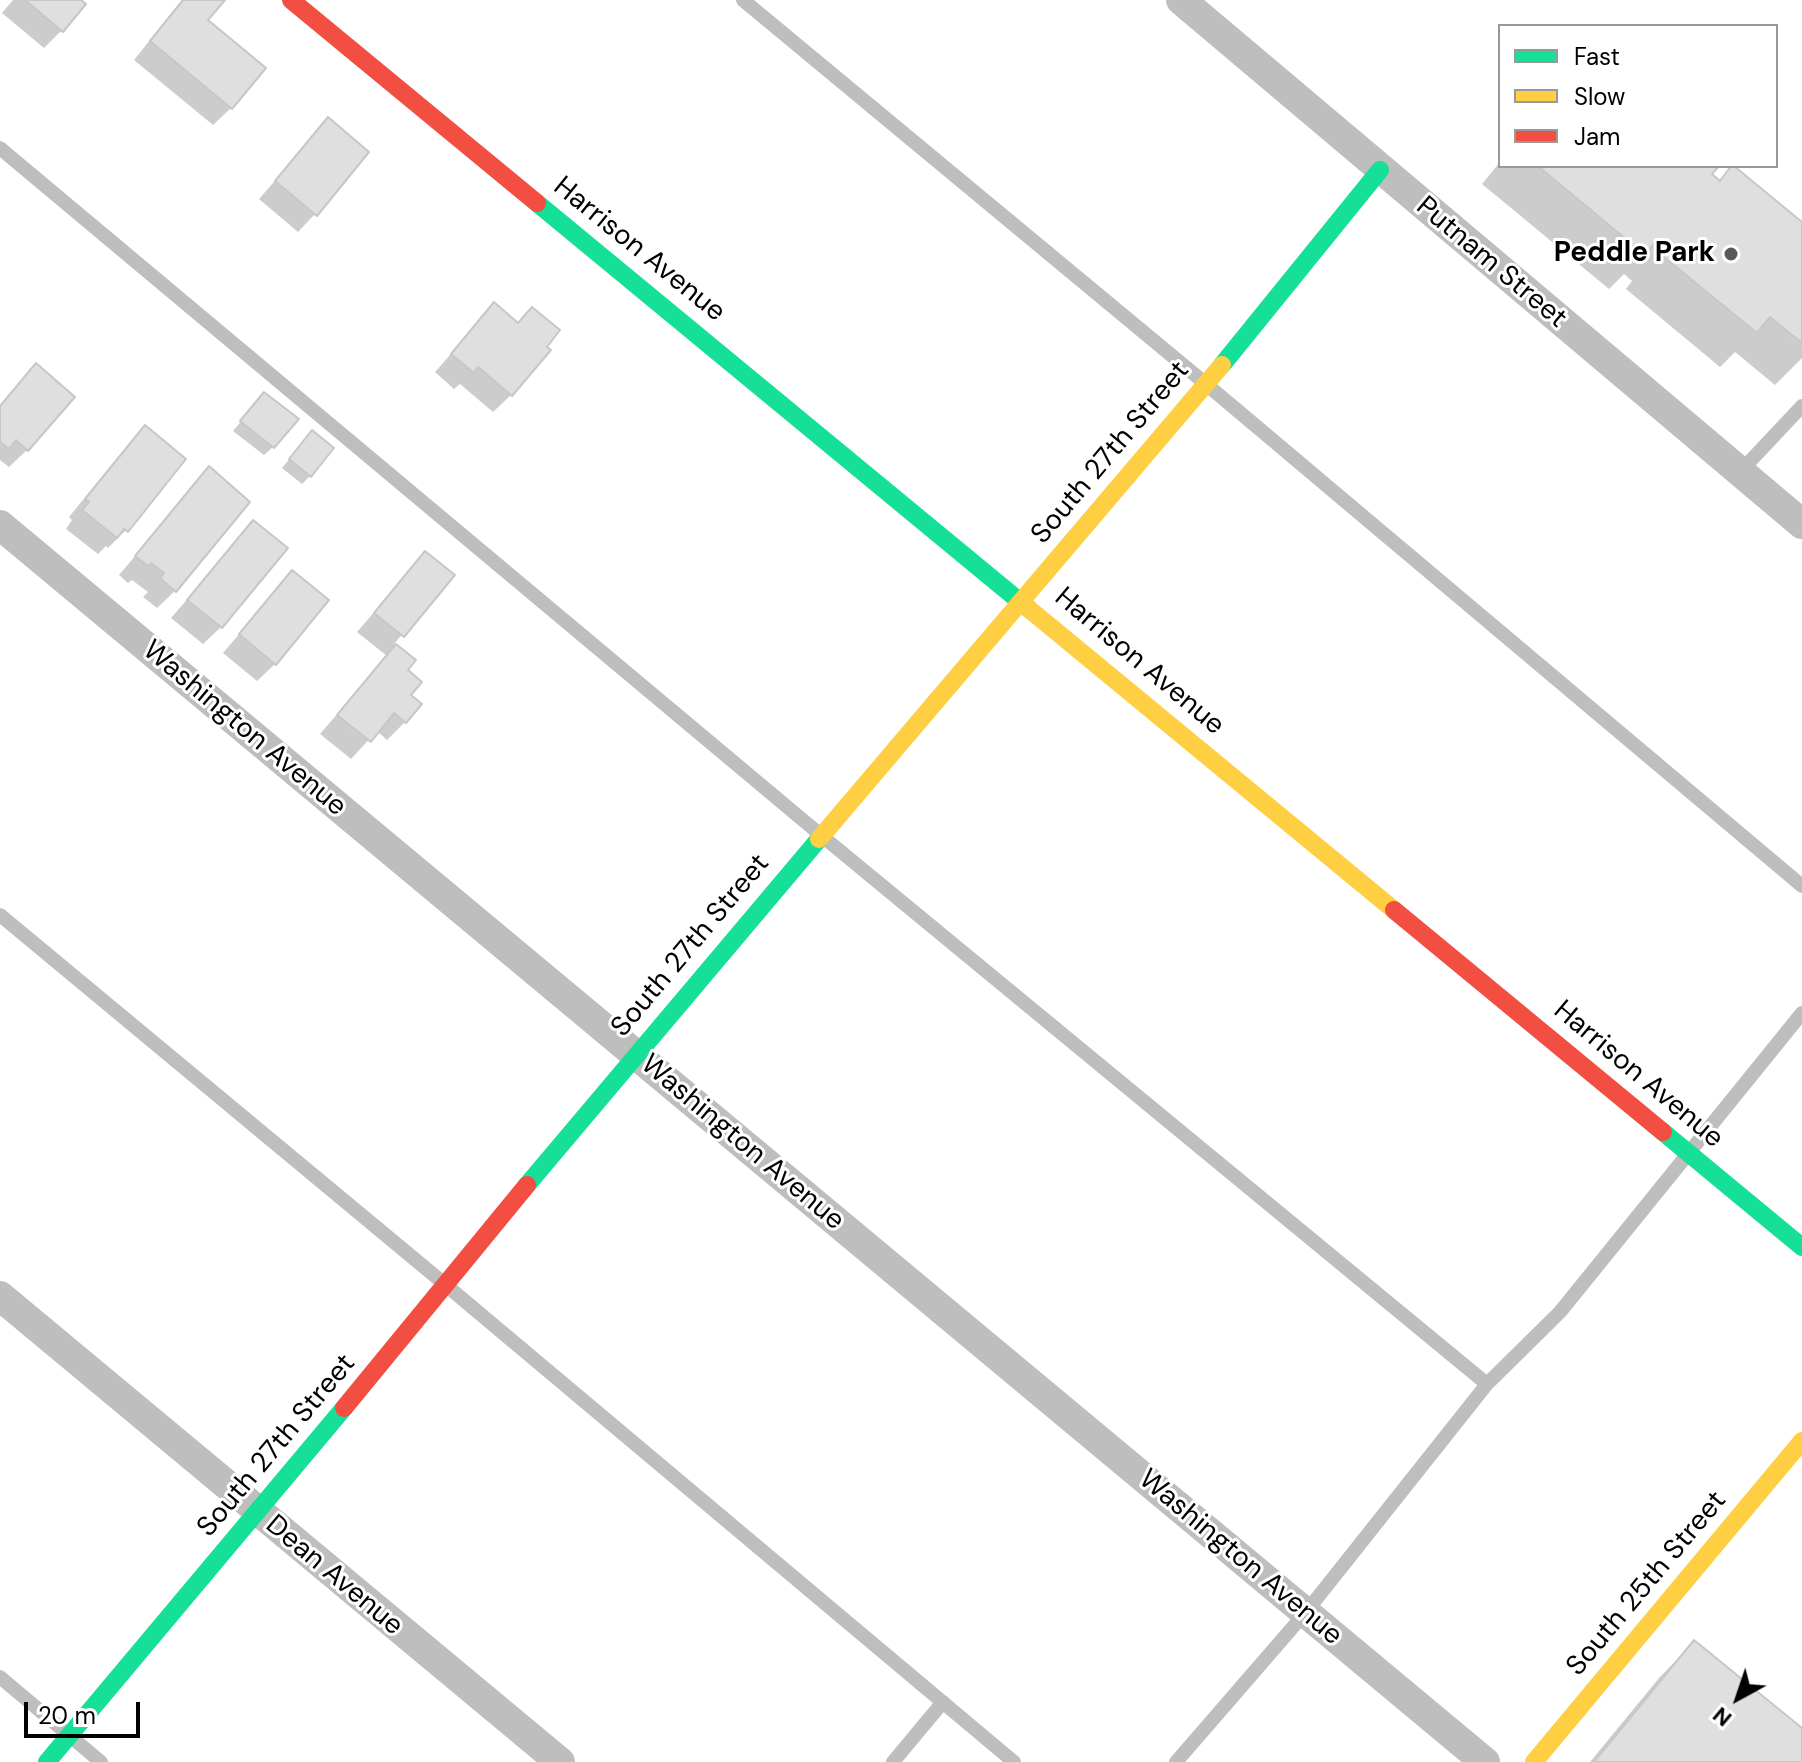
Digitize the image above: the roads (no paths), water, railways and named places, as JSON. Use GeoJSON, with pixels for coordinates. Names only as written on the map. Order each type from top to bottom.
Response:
{"type":"FeatureCollection","features":[{"type":"Feature","properties":{"kind":"street","name":"Harrison Avenue"},"geometry":{"type":"LineString","coordinates":[[291,0],[1802,1247]]}},
{"type":"Feature","properties":{"kind":"street","name":"Putnam Street"},"geometry":{"type":"LineString","coordinates":[[1181,0],[1802,524]]}},
{"type":"Feature","properties":{"kind":"street","name":"South 27th Street"},"geometry":{"type":"LineString","coordinates":[[47,1762],[447,1286],[635,1054],[1206,384],[1380,170]]}},
{"type":"Feature","properties":{"kind":"street","name":"Washington Avenue"},"geometry":{"type":"LineString","coordinates":[[0,525],[1485,1762]]}},
{"type":"Feature","properties":{"kind":"street","name":"Dean Avenue"},"geometry":{"type":"LineString","coordinates":[[0,1296],[560,1762]]}},
{"type":"Feature","properties":{"kind":"street","name":"South 25th Street"},"geometry":{"type":"LineString","coordinates":[[1534,1762],[1802,1441]]}},
{"type":"Feature","properties":{"kind":"lane"},"geometry":{"type":"LineString","coordinates":[[743,0],[1206,384],[1802,886]]}},
{"type":"Feature","properties":{"kind":"lane"},"geometry":{"type":"LineString","coordinates":[[0,148],[822,836],[1487,1384]]}},
{"type":"Feature","properties":{"kind":"lane"},"geometry":{"type":"LineString","coordinates":[[1739,473],[1802,406]]}},
{"type":"Feature","properties":{"kind":"lane"},"geometry":{"type":"LineString","coordinates":[[0,915],[1014,1762]]}},
{"type":"Feature","properties":{"kind":"lane"},"geometry":{"type":"LineString","coordinates":[[1176,1762],[1306,1612],[1487,1384],[1560,1312],[1802,1013]]}},
{"type":"Feature","properties":{"kind":"lane"},"geometry":{"type":"LineString","coordinates":[[0,1677],[101,1762]]}},
{"type":"Feature","properties":{"kind":"lane"},"geometry":{"type":"LineString","coordinates":[[893,1762],[943,1702]]}},
{"type":"Feature","properties":{"kind":"place","name":"Peddle Park"},"geometry":{"type":"Point","coordinates":[1731,254]}}]}
